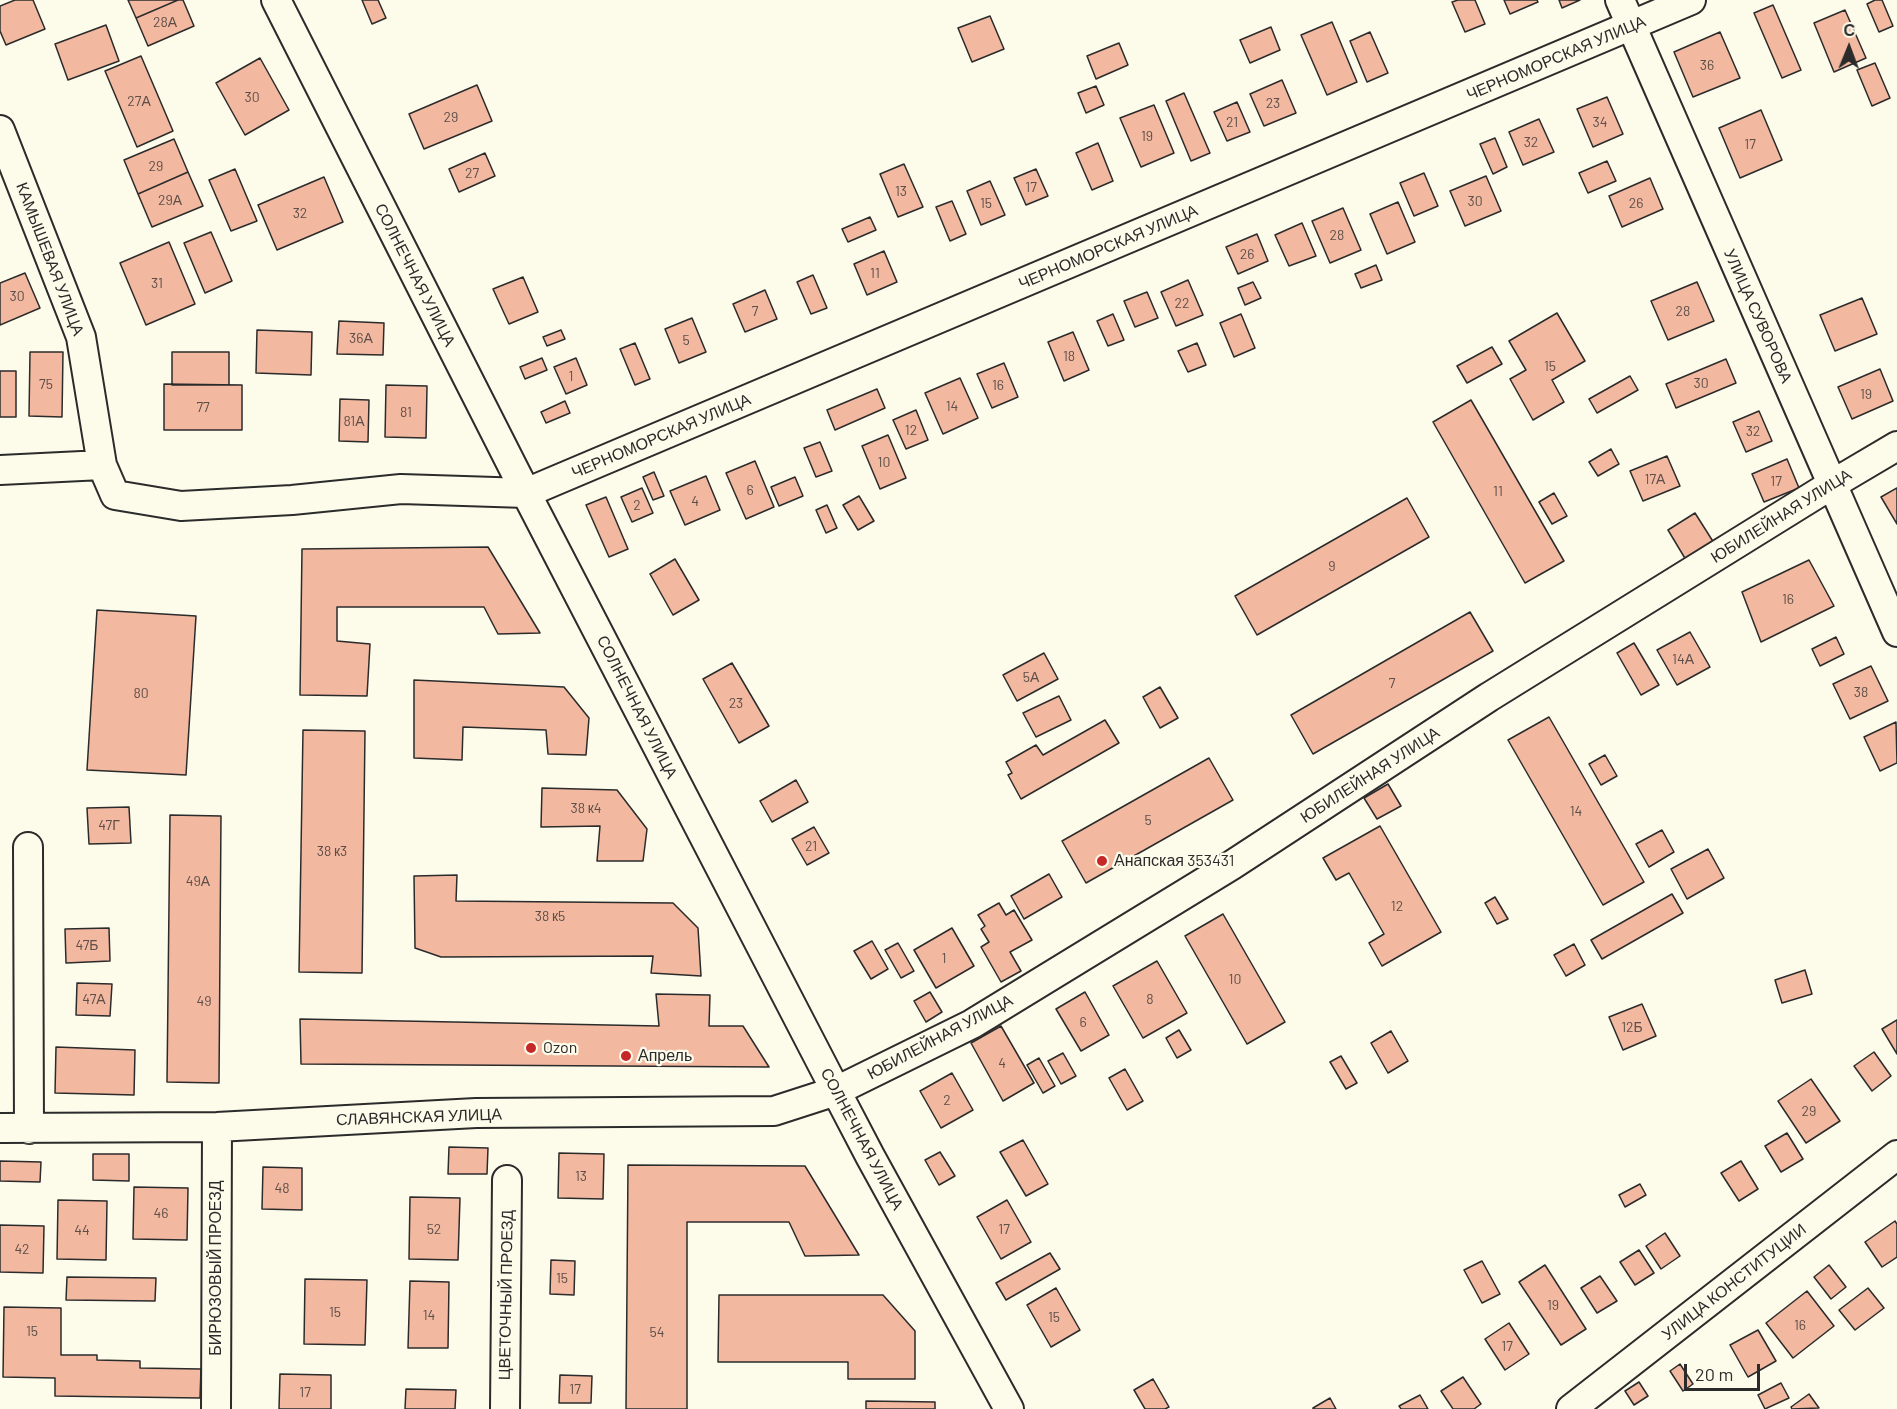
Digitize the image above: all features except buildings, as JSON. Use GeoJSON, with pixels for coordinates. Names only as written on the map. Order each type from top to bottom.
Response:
{"type":"FeatureCollection","features":[{"type":"Feature","properties":{"kind":"street","name":"СОЛНЕЧНАЯ УЛИЦА"},"geometry":{"type":"LineString","coordinates":[[276,0],[526,493],[875,1167],[1009,1409]]}},
{"type":"Feature","properties":{"kind":"street","name":"УЛИЦА СУВОРОВА"},"geometry":{"type":"LineString","coordinates":[[1620,0],[1897,632]]}},
{"type":"Feature","properties":{"kind":"street","name":"ЧЕРНОМОРСКАЯ УЛИЦА"},"geometry":{"type":"LineString","coordinates":[[526,493],[1691,0]]}},
{"type":"Feature","properties":{"kind":"street","name":"КАМЫШЕВАЯ УЛИЦА"},"geometry":{"type":"LineString","coordinates":[[0,130],[81,337],[102,465],[115,495],[181,506],[292,500],[401,489],[526,493]]}},
{"type":"Feature","properties":{"kind":"street","name":"ЮБИЛЕЙНАЯ УЛИЦА"},"geometry":{"type":"LineString","coordinates":[[836,1091],[972,1024],[1222,871],[1489,698],[1897,446]]}},
{"type":"Feature","properties":{"kind":"street"},"geometry":{"type":"LineString","coordinates":[[0,470],[102,465]]}},
{"type":"Feature","properties":{"kind":"street"},"geometry":{"type":"LineString","coordinates":[[28,847],[29,1129]]}},
{"type":"Feature","properties":{"kind":"street","name":"СЛАВЯНСКАЯ УЛИЦА"},"geometry":{"type":"LineString","coordinates":[[0,1128],[217,1127],[476,1113],[774,1111],[836,1091]]}},
{"type":"Feature","properties":{"kind":"street","name":"БИРЮЗОВЫЙ ПРОЕЗД"},"geometry":{"type":"LineString","coordinates":[[216,1409],[217,1127]]}},
{"type":"Feature","properties":{"kind":"street","name":"УЛИЦА КОНСТИТУЦИИ"},"geometry":{"type":"LineString","coordinates":[[1571,1409],[1897,1155]]}},
{"type":"Feature","properties":{"kind":"street","name":"ЦВЕТОЧНЫЙ ПРОЕЗД"},"geometry":{"type":"LineString","coordinates":[[505,1409],[507,1180]]}},
{"type":"Feature","properties":{"kind":"place","name":"Анапская 353431"},"geometry":{"type":"Point","coordinates":[1102,861]}},
{"type":"Feature","properties":{"kind":"place","name":"Ozon"},"geometry":{"type":"Point","coordinates":[531,1048]}},
{"type":"Feature","properties":{"kind":"place","name":"Апрель"},"geometry":{"type":"Point","coordinates":[626,1056]}}]}
